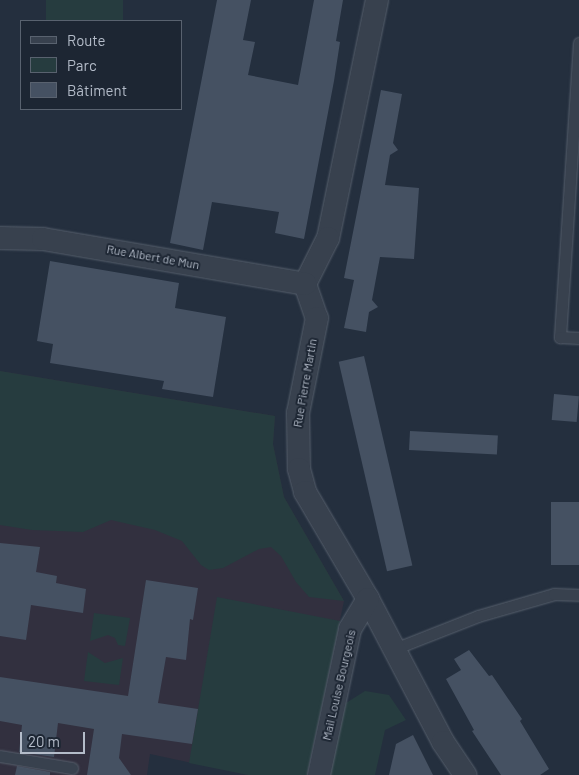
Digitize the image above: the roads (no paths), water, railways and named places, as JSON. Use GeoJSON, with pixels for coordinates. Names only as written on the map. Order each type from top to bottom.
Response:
{"type":"FeatureCollection","features":[{"type":"Feature","properties":{"kind":"street"},"geometry":{"type":"LineString","coordinates":[[305,284],[328,238],[377,0]]}},
{"type":"Feature","properties":{"kind":"street","name":"Rue Albert de Mun"},"geometry":{"type":"LineString","coordinates":[[0,238],[42,239],[305,284]]}},
{"type":"Feature","properties":{"kind":"street","name":"Rue Pierre Martin"},"geometry":{"type":"LineString","coordinates":[[305,284],[317,318],[298,413],[299,469],[306,492],[368,599],[443,742],[458,775]]}},
{"type":"Feature","properties":{"kind":"street","name":"Mail Louise Bourgeois"},"geometry":{"type":"LineString","coordinates":[[319,775],[350,629],[368,599]]}},
{"type":"Feature","properties":{"kind":"street","name":"Rue Pierre Martin"},"geometry":{"type":"LineString","coordinates":[[443,742],[465,775]]}},
{"type":"Feature","properties":{"kind":"lane"},"geometry":{"type":"LineString","coordinates":[[579,43],[560,337],[579,338]]}},
{"type":"Feature","properties":{"kind":"lane"},"geometry":{"type":"LineString","coordinates":[[394,649],[478,616],[554,594],[579,595]]}},
{"type":"Feature","properties":{"kind":"lane"},"geometry":{"type":"LineString","coordinates":[[0,756],[72,768]]}}]}
